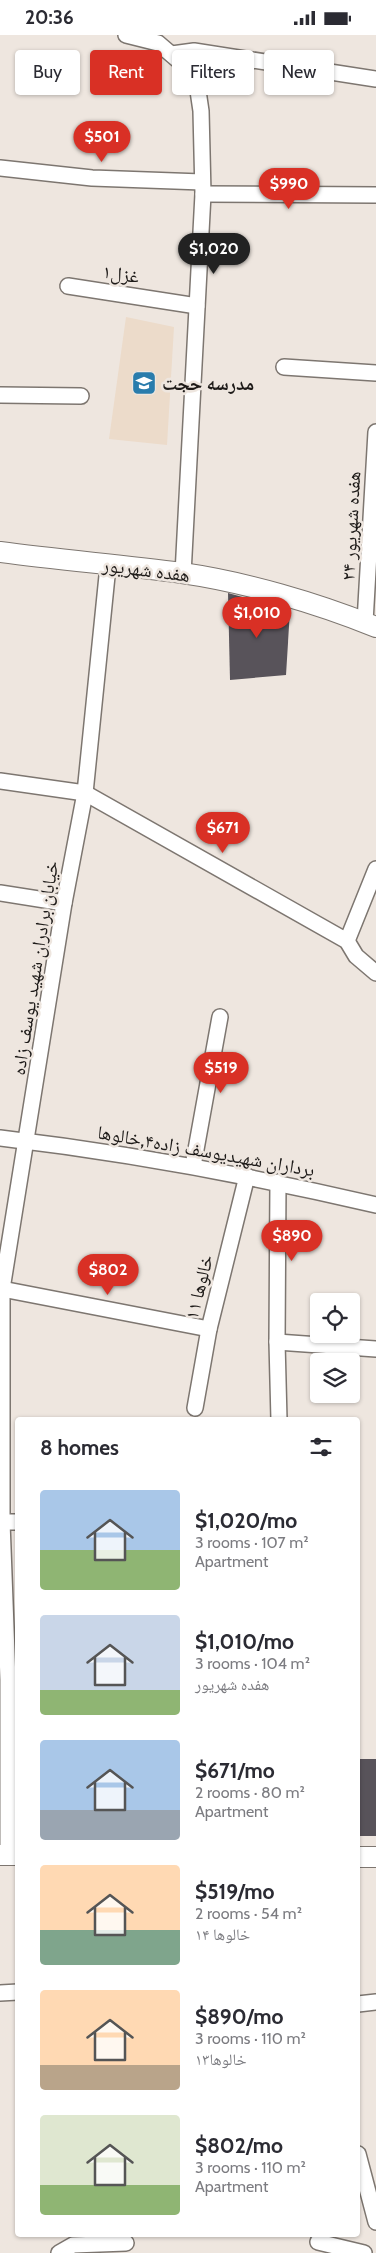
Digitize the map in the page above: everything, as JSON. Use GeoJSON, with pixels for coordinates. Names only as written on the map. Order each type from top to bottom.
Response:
{"type":"FeatureCollection","features":[{"type":"Feature","properties":{"kind":"main road","name":"هفده شهریور"},"geometry":{"type":"LineString","coordinates":[[0,552],[183,574],[225,582],[334,610],[370,625]]}},
{"type":"Feature","properties":{"kind":"main road"},"geometry":{"type":"LineString","coordinates":[[360,1857],[376,1857]]}},
{"type":"Feature","properties":{"kind":"street"},"geometry":{"type":"LineString","coordinates":[[126,35],[158,43],[172,54]]}},
{"type":"Feature","properties":{"kind":"street"},"geometry":{"type":"LineString","coordinates":[[254,60],[376,79]]}},
{"type":"Feature","properties":{"kind":"street"},"geometry":{"type":"LineString","coordinates":[[183,574],[202,188],[201,111],[199,95]]}},
{"type":"Feature","properties":{"kind":"street"},"geometry":{"type":"LineString","coordinates":[[0,168],[202,188],[376,195]]}},
{"type":"Feature","properties":{"kind":"street","name":"غزل۱"},"geometry":{"type":"LineString","coordinates":[[68,286],[197,306]]}},
{"type":"Feature","properties":{"kind":"street"},"geometry":{"type":"LineString","coordinates":[[284,367],[376,373]]}},
{"type":"Feature","properties":{"kind":"street"},"geometry":{"type":"LineString","coordinates":[[0,395],[81,395]]}},
{"type":"Feature","properties":{"kind":"street","name":"هفده شهریور ۲۴"},"geometry":{"type":"LineString","coordinates":[[370,625],[376,432]]}},
{"type":"Feature","properties":{"kind":"street","name":"خیابان برادران شهید یوسف زاده"},"geometry":{"type":"LineString","coordinates":[[9,1855],[13,1680],[3,1615],[1,1522],[2,1289],[64,903],[85,793],[108,566]]}},
{"type":"Feature","properties":{"kind":"street"},"geometry":{"type":"LineString","coordinates":[[0,781],[85,793],[347,941],[356,956],[376,973]]}},
{"type":"Feature","properties":{"kind":"street"},"geometry":{"type":"LineString","coordinates":[[347,941],[376,869]]}},
{"type":"Feature","properties":{"kind":"street"},"geometry":{"type":"LineString","coordinates":[[0,893],[64,903]]}},
{"type":"Feature","properties":{"kind":"street"},"geometry":{"type":"LineString","coordinates":[[193,1166],[220,1017]]}},
{"type":"Feature","properties":{"kind":"street","name":"برداران شهیدیوسف زاده۴,خالوها"},"geometry":{"type":"LineString","coordinates":[[0,1138],[193,1166],[278,1182],[376,1205]]}},
{"type":"Feature","properties":{"kind":"street","name":"خالوها ۱۱"},"geometry":{"type":"LineString","coordinates":[[195,1408],[209,1329],[246,1176]]}},
{"type":"Feature","properties":{"kind":"street"},"geometry":{"type":"LineString","coordinates":[[278,1182],[277,1342],[279,1417]]}},
{"type":"Feature","properties":{"kind":"street"},"geometry":{"type":"LineString","coordinates":[[2,1289],[209,1329]]}},
{"type":"Feature","properties":{"kind":"street"},"geometry":{"type":"LineString","coordinates":[[277,1342],[376,1349]]}},
{"type":"Feature","properties":{"kind":"street"},"geometry":{"type":"LineString","coordinates":[[1,1522],[15,1522]]}},
{"type":"Feature","properties":{"kind":"street"},"geometry":{"type":"LineString","coordinates":[[0,1993],[15,1992]]}},
{"type":"Feature","properties":{"kind":"street"},"geometry":{"type":"LineString","coordinates":[[360,2004],[376,2002]]}},
{"type":"Feature","properties":{"kind":"street"},"geometry":{"type":"LineString","coordinates":[[360,2162],[376,2222]]}},
{"type":"Feature","properties":{"kind":"street"},"geometry":{"type":"LineString","coordinates":[[318,2241],[364,2253]]}},
{"type":"Feature","properties":{"kind":"street"},"geometry":{"type":"LineString","coordinates":[[59,2253],[73,2245],[127,2244]]}},
{"type":"Feature","properties":{"kind":"shaded area","name":"مدرسه حجت"},"geometry":{"type":"Polygon","coordinates":[[[126,317],[174,327],[167,445],[109,439],[126,317]]]}},
{"type":"Feature","properties":{"kind":"building"},"geometry":{"type":"Polygon","coordinates":[[[228,593],[290,610],[286,675],[230,680],[228,593]]]}},
{"type":"Feature","properties":{"kind":"building"},"geometry":{"type":"Polygon","coordinates":[[[360,1759],[376,1759],[376,1836],[360,1836],[360,1759]]]}},
{"type":"Feature","properties":{"kind":"place","name":"مدرسه حجت"},"geometry":{"type":"Point","coordinates":[144,383]}}]}
